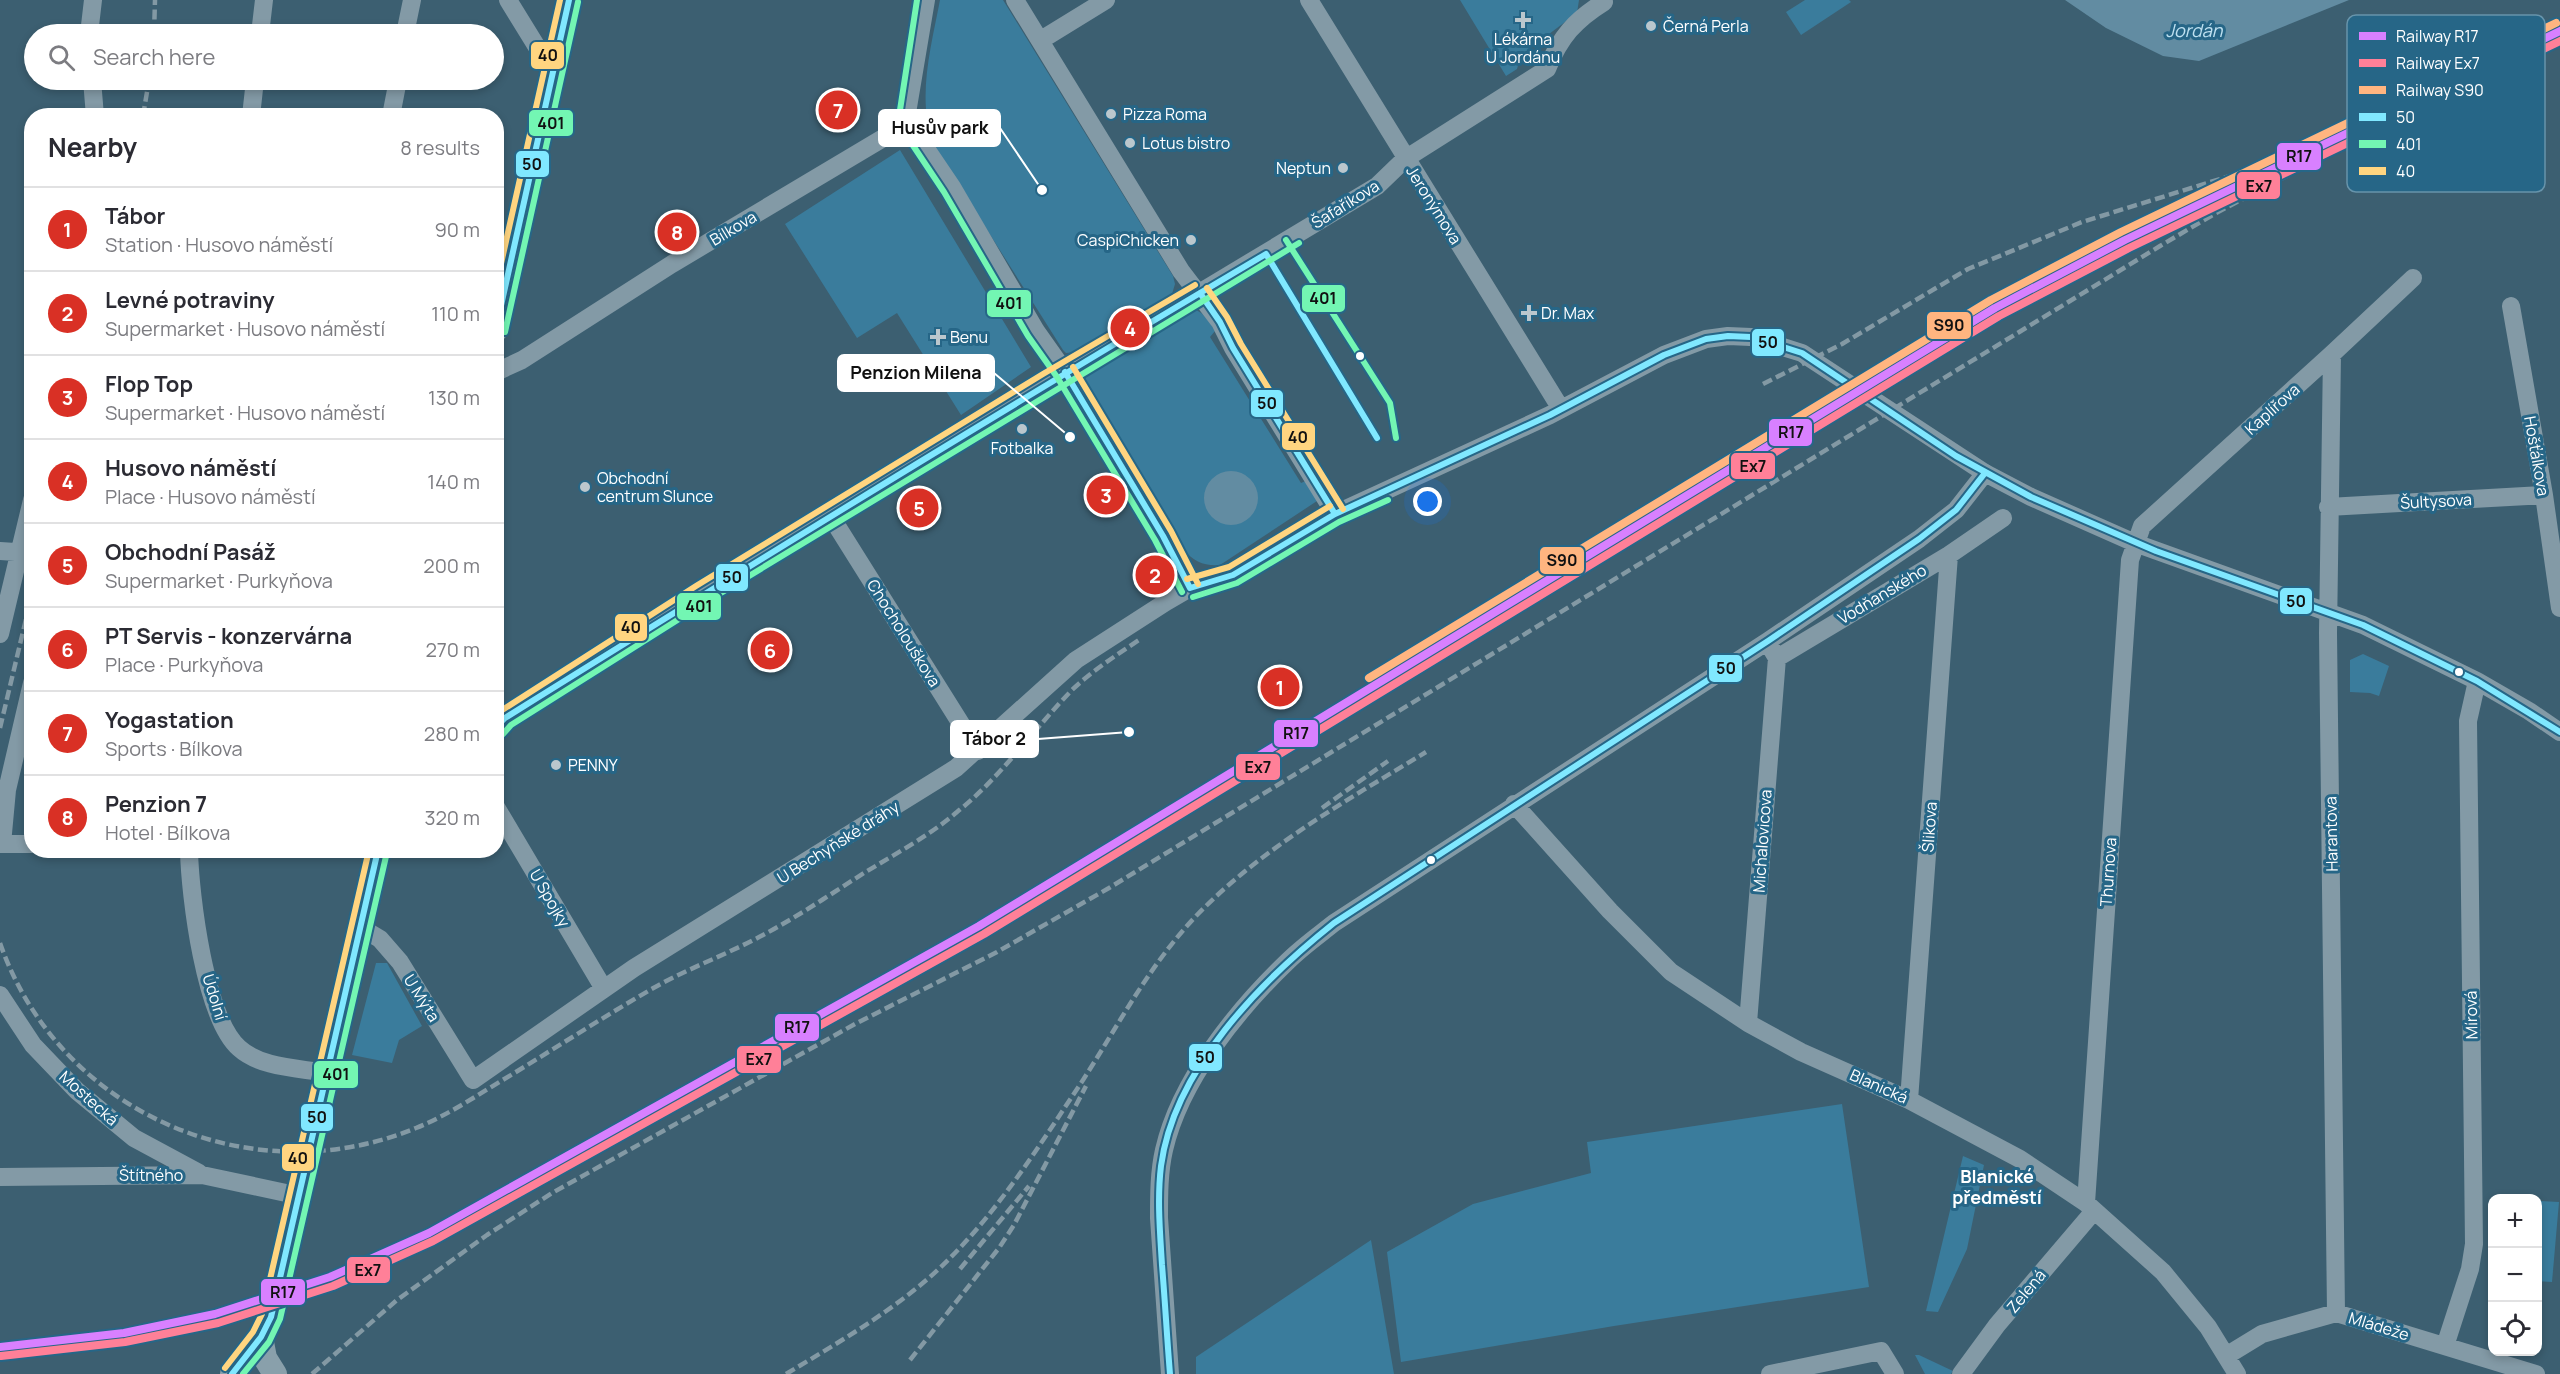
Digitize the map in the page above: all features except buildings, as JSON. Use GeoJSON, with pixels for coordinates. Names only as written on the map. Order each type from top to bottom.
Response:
{"type":"FeatureCollection","features":[{"type":"Feature","properties":{"kind":"main road"},"geometry":{"type":"LineString","coordinates":[[504,294],[569,0]]}},
{"type":"Feature","properties":{"kind":"main road"},"geometry":{"type":"LineString","coordinates":[[232,1374],[261,1337],[271,1317],[376,858]]}},
{"type":"Feature","properties":{"kind":"main road"},"geometry":{"type":"LineString","coordinates":[[261,1337],[265,1358],[275,1374]]}},
{"type":"Feature","properties":{"kind":"street"},"geometry":{"type":"LineString","coordinates":[[90,24],[93,0]]}},
{"type":"Feature","properties":{"kind":"street"},"geometry":{"type":"LineString","coordinates":[[261,24],[264,0]]}},
{"type":"Feature","properties":{"kind":"street"},"geometry":{"type":"LineString","coordinates":[[407,24],[412,0]]}},
{"type":"Feature","properties":{"kind":"street"},"geometry":{"type":"LineString","coordinates":[[508,0],[553,73]]}},
{"type":"Feature","properties":{"kind":"street"},"geometry":{"type":"LineString","coordinates":[[926,0],[906,119],[952,187],[1036,331],[1065,372],[1163,536],[1190,588]]}},
{"type":"Feature","properties":{"kind":"street"},"geometry":{"type":"LineString","coordinates":[[1016,0],[1181,271],[1220,322],[1233,348],[1335,514]]}},
{"type":"Feature","properties":{"kind":"street"},"geometry":{"type":"LineString","coordinates":[[1041,40],[1106,0]]}},
{"type":"Feature","properties":{"kind":"street","name":"Jeronýmova"},"geometry":{"type":"LineString","coordinates":[[1309,0],[1560,410]]}},
{"type":"Feature","properties":{"kind":"street","name":"Šafaříkova"},"geometry":{"type":"LineString","coordinates":[[504,719],[830,515],[1377,186],[1405,159],[1546,69],[1554,51],[1570,28],[1582,16],[1604,2]]}},
{"type":"Feature","properties":{"kind":"street"},"geometry":{"type":"LineString","coordinates":[[93,90],[94,108]]}},
{"type":"Feature","properties":{"kind":"street"},"geometry":{"type":"LineString","coordinates":[[252,108],[254,90]]}},
{"type":"Feature","properties":{"kind":"street"},"geometry":{"type":"LineString","coordinates":[[393,108],[396,90]]}},
{"type":"Feature","properties":{"kind":"street","name":"Bílkova"},"geometry":{"type":"LineString","coordinates":[[504,368],[522,360],[672,264],[895,131],[906,119]]}},
{"type":"Feature","properties":{"kind":"street","name":"Kaplířova"},"geometry":{"type":"LineString","coordinates":[[2135,543],[2142,526],[2413,278]]}},
{"type":"Feature","properties":{"kind":"street","name":"Hošťálkova"},"geometry":{"type":"LineString","coordinates":[[2511,306],[2544,495],[2560,608]]}},
{"type":"Feature","properties":{"kind":"street","name":"U Bechyňské dráhy"},"geometry":{"type":"LineString","coordinates":[[473,1080],[604,989],[950,772],[978,751],[1076,660],[1123,628],[1190,588],[1233,575],[1335,514],[1560,410],[1664,355],[1706,339],[1728,336],[1751,337],[1802,353],[1985,473],[2031,497],[2135,543],[2328,611],[2402,643],[2477,681],[2560,732]]}},
{"type":"Feature","properties":{"kind":"street","name":"Harantova"},"geometry":{"type":"LineString","coordinates":[[2332,354],[2328,611],[2336,1313]]}},
{"type":"Feature","properties":{"kind":"street","name":"Vodňanského"},"geometry":{"type":"LineString","coordinates":[[1170,1374],[1159,1194],[1165,1149],[1178,1109],[1188,1090],[1238,1014],[1289,960],[1334,923],[1768,641],[1946,519],[1972,492],[1985,473]]}},
{"type":"Feature","properties":{"kind":"street","name":"Šultysova"},"geometry":{"type":"LineString","coordinates":[[2328,507],[2544,495]]}},
{"type":"Feature","properties":{"kind":"street","name":"Chocholouškova"},"geometry":{"type":"LineString","coordinates":[[830,515],[978,751]]}},
{"type":"Feature","properties":{"kind":"street","name":"Vodňanského"},"geometry":{"type":"LineString","coordinates":[[1777,658],[1949,555],[2003,518]]}},
{"type":"Feature","properties":{"kind":"street","name":"Thurnova"},"geometry":{"type":"LineString","coordinates":[[2090,1207],[2129,572],[2135,543]]}},
{"type":"Feature","properties":{"kind":"street"},"geometry":{"type":"LineString","coordinates":[[0,552],[24,553]]}},
{"type":"Feature","properties":{"kind":"street","name":"Šlikova"},"geometry":{"type":"LineString","coordinates":[[1909,1100],[1949,555]]}},
{"type":"Feature","properties":{"kind":"street"},"geometry":{"type":"LineString","coordinates":[[0,634],[24,559]]}},
{"type":"Feature","properties":{"kind":"street"},"geometry":{"type":"LineString","coordinates":[[1768,641],[1777,658]]}},
{"type":"Feature","properties":{"kind":"street","name":"Michalovicova"},"geometry":{"type":"LineString","coordinates":[[1748,1023],[1777,658]]}},
{"type":"Feature","properties":{"kind":"street","name":"Mírová"},"geometry":{"type":"LineString","coordinates":[[2445,1346],[2470,1269],[2474,1244],[2468,721],[2477,681]]}},
{"type":"Feature","properties":{"kind":"street"},"geometry":{"type":"LineString","coordinates":[[24,717],[7,790],[1,844],[24,844]]}},
{"type":"Feature","properties":{"kind":"street","name":"Blanická"},"geometry":{"type":"LineString","coordinates":[[1514,804],[1610,911],[1671,972],[1748,1023],[1801,1052],[1909,1100],[2020,1159],[2090,1207],[2163,1272],[2208,1327],[2237,1374]]}},
{"type":"Feature","properties":{"kind":"street","name":"U Spojky"},"geometry":{"type":"LineString","coordinates":[[504,820],[604,989]]}},
{"type":"Feature","properties":{"kind":"street","name":"Údolní"},"geometry":{"type":"LineString","coordinates":[[190,858],[193,903],[206,967],[221,1021],[229,1035],[238,1048],[261,1061],[326,1074]]}},
{"type":"Feature","properties":{"kind":"street","name":"U Mýta"},"geometry":{"type":"LineString","coordinates":[[360,927],[380,939],[400,962],[473,1080]]}},
{"type":"Feature","properties":{"kind":"street","name":"Mostecká"},"geometry":{"type":"LineString","coordinates":[[0,995],[33,1045],[77,1091],[134,1138],[201,1175]]}},
{"type":"Feature","properties":{"kind":"street","name":"Štítného"},"geometry":{"type":"LineString","coordinates":[[0,1177],[201,1175],[300,1196]]}},
{"type":"Feature","properties":{"kind":"street","name":"Zelená"},"geometry":{"type":"LineString","coordinates":[[1961,1374],[2090,1207]]}},
{"type":"Feature","properties":{"kind":"street","name":"Mládeže"},"geometry":{"type":"LineString","coordinates":[[2226,1356],[2262,1334],[2336,1313],[2536,1374]]}},
{"type":"Feature","properties":{"kind":"street"},"geometry":{"type":"LineString","coordinates":[[1770,1374],[1881,1351],[1895,1374]]}},
{"type":"Feature","properties":{"kind":"shaded area"},"geometry":{"type":"Polygon","coordinates":[[[940,0],[1003,0],[1173,276],[1175,284],[1172,294],[1076,352],[1066,353],[1063,350],[934,146],[926,110],[926,92],[929,55],[940,0]]]}},
{"type":"Feature","properties":{"kind":"shaded area"},"geometry":{"type":"Polygon","coordinates":[[[1460,0],[1579,0],[1577,13],[1521,55],[1517,69],[1506,76],[1460,0]]]}},
{"type":"Feature","properties":{"kind":"shaded area"},"geometry":{"type":"Polygon","coordinates":[[[1805,0],[1849,0],[1851,2],[1801,35],[1786,12],[1805,0]]]}},
{"type":"Feature","properties":{"kind":"shaded area"},"geometry":{"type":"Polygon","coordinates":[[[900,150],[1031,367],[961,415],[897,313],[857,338],[785,224],[900,150]]]}},
{"type":"Feature","properties":{"kind":"shaded area"},"geometry":{"type":"Polygon","coordinates":[[[1194,309],[1204,315],[1211,324],[1215,331],[1210,337],[1301,483],[1308,480],[1317,501],[1220,565],[1200,562],[1183,549],[1090,394],[1085,380],[1087,370],[1174,318],[1194,309]]]}},
{"type":"Feature","properties":{"kind":"shaded area"},"geometry":{"type":"Polygon","coordinates":[[[2363,654],[2389,666],[2379,696],[2350,692],[2350,660],[2363,654]]]}},
{"type":"Feature","properties":{"kind":"shaded area"},"geometry":{"type":"Polygon","coordinates":[[[376,963],[387,963],[422,1026],[399,1040],[392,1063],[352,1055],[376,963]]]}},
{"type":"Feature","properties":{"kind":"shaded area"},"geometry":{"type":"Polygon","coordinates":[[[1842,1104],[1869,1287],[1614,1326],[1401,1362],[1387,1252],[1473,1204],[1591,1173],[1587,1142],[1842,1104]]]}},
{"type":"Feature","properties":{"kind":"shaded area"},"geometry":{"type":"Polygon","coordinates":[[[1963,1156],[1984,1165],[1967,1249],[1938,1312],[1926,1311],[1963,1156]]]}},
{"type":"Feature","properties":{"kind":"shaded area"},"geometry":{"type":"Polygon","coordinates":[[[2542,1201],[2559,1202],[2552,1282],[2542,1281],[2542,1201]]]}},
{"type":"Feature","properties":{"kind":"shaded area"},"geometry":{"type":"Polygon","coordinates":[[[1371,1240],[1394,1374],[1196,1374],[1196,1357],[1371,1240]]]}},
{"type":"Feature","properties":{"kind":"shaded area"},"geometry":{"type":"Polygon","coordinates":[[[1915,1355],[1953,1371],[1951,1374],[1925,1374],[1915,1355]]]}},
{"type":"Feature","properties":{"kind":"water","name":"Jordán"},"geometry":{"type":"Polygon","coordinates":[[[2065,0],[2349,0],[2199,61],[2163,56],[2106,28],[2065,0]]]}},
{"type":"Feature","properties":{"kind":"water"},"geometry":{"type":"Polygon","coordinates":[[[1231,471],[1241,473],[1250,479],[1256,488],[1258,498],[1256,508],[1250,517],[1241,523],[1231,525],[1221,523],[1212,517],[1206,508],[1204,498],[1206,488],[1212,479],[1221,473],[1231,471]]]}},
{"type":"Feature","properties":{"kind":"railway"},"geometry":{"type":"LineString","coordinates":[[154,24],[155,0]]}},
{"type":"Feature","properties":{"kind":"railway"},"geometry":{"type":"LineString","coordinates":[[144,108],[147,90]]}},
{"type":"Feature","properties":{"kind":"railway"},"geometry":{"type":"LineString","coordinates":[[312,1374],[397,1300],[487,1235],[552,1193],[855,1024],[997,952],[1109,888],[2160,246],[2216,213],[2302,168]]}},
{"type":"Feature","properties":{"kind":"railway"},"geometry":{"type":"LineString","coordinates":[[1763,384],[1842,344],[1968,269],[2082,222],[2249,170]]}},
{"type":"Feature","properties":{"kind":"railway"},"geometry":{"type":"LineString","coordinates":[[0,728],[24,628]]}},
{"type":"Feature","properties":{"kind":"railway"},"geometry":{"type":"LineString","coordinates":[[0,943],[28,1003],[67,1053],[114,1094],[168,1125],[227,1144],[290,1152],[353,1147],[416,1128],[449,1112],[650,990],[776,928],[923,837],[946,821],[988,784],[1072,690],[1139,640]]}},
{"type":"Feature","properties":{"kind":"railway"},"geometry":{"type":"LineString","coordinates":[[786,1374],[896,1304],[930,1277],[974,1233],[1031,1158],[1164,954],[1197,915],[1223,890],[1277,846],[1426,752]]}},
{"type":"Feature","properties":{"kind":"railway"},"geometry":{"type":"LineString","coordinates":[[1322,808],[1388,761]]}},
{"type":"Feature","properties":{"kind":"railway"},"geometry":{"type":"LineString","coordinates":[[910,1360],[999,1248],[1014,1225],[1086,1086]]}},
{"type":"Feature","properties":{"kind":"railway"},"geometry":{"type":"LineString","coordinates":[[960,1269],[1029,1186]]}},
{"type":"Feature","properties":{"kind":"rail line","name":"S90"},"geometry":{"type":"LineString","coordinates":[[2545,28],[2556,23]]}},
{"type":"Feature","properties":{"kind":"rail line","name":"R17"},"geometry":{"type":"LineString","coordinates":[[2545,38],[2560,31]]}},
{"type":"Feature","properties":{"kind":"rail line","name":"Ex7"},"geometry":{"type":"LineString","coordinates":[[2545,48],[2560,41]]}},
{"type":"Feature","properties":{"kind":"rail line","name":"S90"},"geometry":{"type":"LineString","coordinates":[[1369,678],[1991,300],[2121,232],[2347,123]]}},
{"type":"Feature","properties":{"kind":"rail line","name":"R17"},"geometry":{"type":"LineString","coordinates":[[0,1347],[124,1333],[215,1314],[330,1277],[429,1233],[979,926],[1995,308],[2125,240],[2347,133]]}},
{"type":"Feature","properties":{"kind":"rail line","name":"Ex7"},"geometry":{"type":"LineString","coordinates":[[1,1356],[125,1342],[218,1323],[333,1286],[433,1241],[984,934],[1999,316],[2129,248],[2347,143]]}},
{"type":"Feature","properties":{"kind":"transit line","name":"40"},"geometry":{"type":"LineString","coordinates":[[504,250],[560,0]]}},
{"type":"Feature","properties":{"kind":"transit line","name":"50"},"geometry":{"type":"LineString","coordinates":[[504,292],[569,0]]}},
{"type":"Feature","properties":{"kind":"transit line","name":"401"},"geometry":{"type":"LineString","coordinates":[[917,0],[898,123],[944,192],[1028,336],[1057,377],[1155,540],[1182,592]]}},
{"type":"Feature","properties":{"kind":"transit line","name":"401"},"geometry":{"type":"LineString","coordinates":[[505,332],[578,2]]}},
{"type":"Feature","properties":{"kind":"transit line","name":"401"},"geometry":{"type":"LineString","coordinates":[[1286,240],[1390,403],[1396,438]]}},
{"type":"Feature","properties":{"kind":"transit line","name":"401"},"geometry":{"type":"LineString","coordinates":[[504,733],[511,725],[706,602],[1299,243]]}},
{"type":"Feature","properties":{"kind":"transit line","name":"50"},"geometry":{"type":"LineString","coordinates":[[504,719],[789,542],[1266,254],[1377,438]]}},
{"type":"Feature","properties":{"kind":"transit line","name":"40"},"geometry":{"type":"LineString","coordinates":[[504,709],[696,586],[1043,374],[1195,285]]}},
{"type":"Feature","properties":{"kind":"transit line","name":"40"},"geometry":{"type":"LineString","coordinates":[[1207,288],[1227,317],[1241,344],[1343,509]]}},
{"type":"Feature","properties":{"kind":"transit line","name":"50"},"geometry":{"type":"LineString","coordinates":[[1200,293],[1220,322],[1233,348],[1335,514]]}},
{"type":"Feature","properties":{"kind":"transit line","name":"50"},"geometry":{"type":"LineString","coordinates":[[1065,372],[1163,536],[1190,588],[1233,575],[1335,514],[1550,415],[1664,355],[1706,339],[1728,336],[1751,337],[1802,353],[1956,456],[2031,497],[2156,551],[2363,625],[2477,681],[2560,732]]}},
{"type":"Feature","properties":{"kind":"transit line","name":"40"},"geometry":{"type":"LineString","coordinates":[[1073,367],[1171,531],[1198,584]]}},
{"type":"Feature","properties":{"kind":"transit line","name":"50"},"geometry":{"type":"LineString","coordinates":[[1170,1374],[1160,1228],[1161,1166],[1169,1130],[1183,1095],[1202,1062],[1251,1000],[1306,946],[1334,923],[1768,641],[1919,539],[1956,510],[1985,473]]}},
{"type":"Feature","properties":{"kind":"transit line","name":"401"},"geometry":{"type":"LineString","coordinates":[[1193,597],[1237,583],[1339,522],[1388,500]]}},
{"type":"Feature","properties":{"kind":"transit line","name":"40"},"geometry":{"type":"LineString","coordinates":[[1187,579],[1229,567],[1330,506]]}},
{"type":"Feature","properties":{"kind":"transit line","name":"40"},"geometry":{"type":"LineString","coordinates":[[225,1368],[253,1332],[262,1314],[367,858]]}},
{"type":"Feature","properties":{"kind":"transit line","name":"50"},"geometry":{"type":"LineString","coordinates":[[232,1374],[261,1337],[271,1317],[376,858]]}},
{"type":"Feature","properties":{"kind":"transit line","name":"401"},"geometry":{"type":"LineString","coordinates":[[243,1374],[269,1342],[280,1319],[386,858]]}},
{"type":"Feature","properties":{"kind":"place","name":"Lékárna U Jordánu"},"geometry":{"type":"Point","coordinates":[1523,20]}},
{"type":"Feature","properties":{"kind":"place","name":"Černá Perla"},"geometry":{"type":"Point","coordinates":[1651,26]}},
{"type":"Feature","properties":{"kind":"place","name":"Yogastation"},"geometry":{"type":"Point","coordinates":[838,110]}},
{"type":"Feature","properties":{"kind":"place","name":"Pizza Roma"},"geometry":{"type":"Point","coordinates":[1111,114]}},
{"type":"Feature","properties":{"kind":"place","name":"Lotus bistro"},"geometry":{"type":"Point","coordinates":[1130,143]}},
{"type":"Feature","properties":{"kind":"place","name":"Neptun"},"geometry":{"type":"Point","coordinates":[1343,168]}},
{"type":"Feature","properties":{"kind":"place","name":"Husův park"},"geometry":{"type":"Point","coordinates":[1042,190]}},
{"type":"Feature","properties":{"kind":"place","name":"Penzion 7"},"geometry":{"type":"Point","coordinates":[677,232]}},
{"type":"Feature","properties":{"kind":"place","name":"CaspiChicken"},"geometry":{"type":"Point","coordinates":[1191,240]}},
{"type":"Feature","properties":{"kind":"place","name":"Dr. Max"},"geometry":{"type":"Point","coordinates":[1529,313]}},
{"type":"Feature","properties":{"kind":"place","name":"Husovo náměstí"},"geometry":{"type":"Point","coordinates":[1130,328]}},
{"type":"Feature","properties":{"kind":"place","name":"Benu"},"geometry":{"type":"Point","coordinates":[938,337]}},
{"type":"Feature","properties":{"kind":"place","name":"Fotbalka"},"geometry":{"type":"Point","coordinates":[1022,429]}},
{"type":"Feature","properties":{"kind":"place","name":"Penzion Milena"},"geometry":{"type":"Point","coordinates":[1070,437]}},
{"type":"Feature","properties":{"kind":"place","name":"Obchodní centrum Slunce"},"geometry":{"type":"Point","coordinates":[585,487]}},
{"type":"Feature","properties":{"kind":"place","name":"Flop Top"},"geometry":{"type":"Point","coordinates":[1106,495]}},
{"type":"Feature","properties":{"kind":"place","name":"Obchodní Pasáž"},"geometry":{"type":"Point","coordinates":[919,508]}},
{"type":"Feature","properties":{"kind":"place","name":"Levné potraviny"},"geometry":{"type":"Point","coordinates":[1155,575]}},
{"type":"Feature","properties":{"kind":"place","name":"PT Servis - konzervárna"},"geometry":{"type":"Point","coordinates":[770,650]}},
{"type":"Feature","properties":{"kind":"place","name":"Tábor"},"geometry":{"type":"Point","coordinates":[1280,687]}},
{"type":"Feature","properties":{"kind":"place","name":"Tábor 2"},"geometry":{"type":"Point","coordinates":[1129,732]}},
{"type":"Feature","properties":{"kind":"place","name":"PENNY"},"geometry":{"type":"Point","coordinates":[556,765]}},
{"type":"Feature","properties":{"kind":"district","name":"Blanické předměstí"},"geometry":{"type":"Point","coordinates":[1997,1186]}}]}
